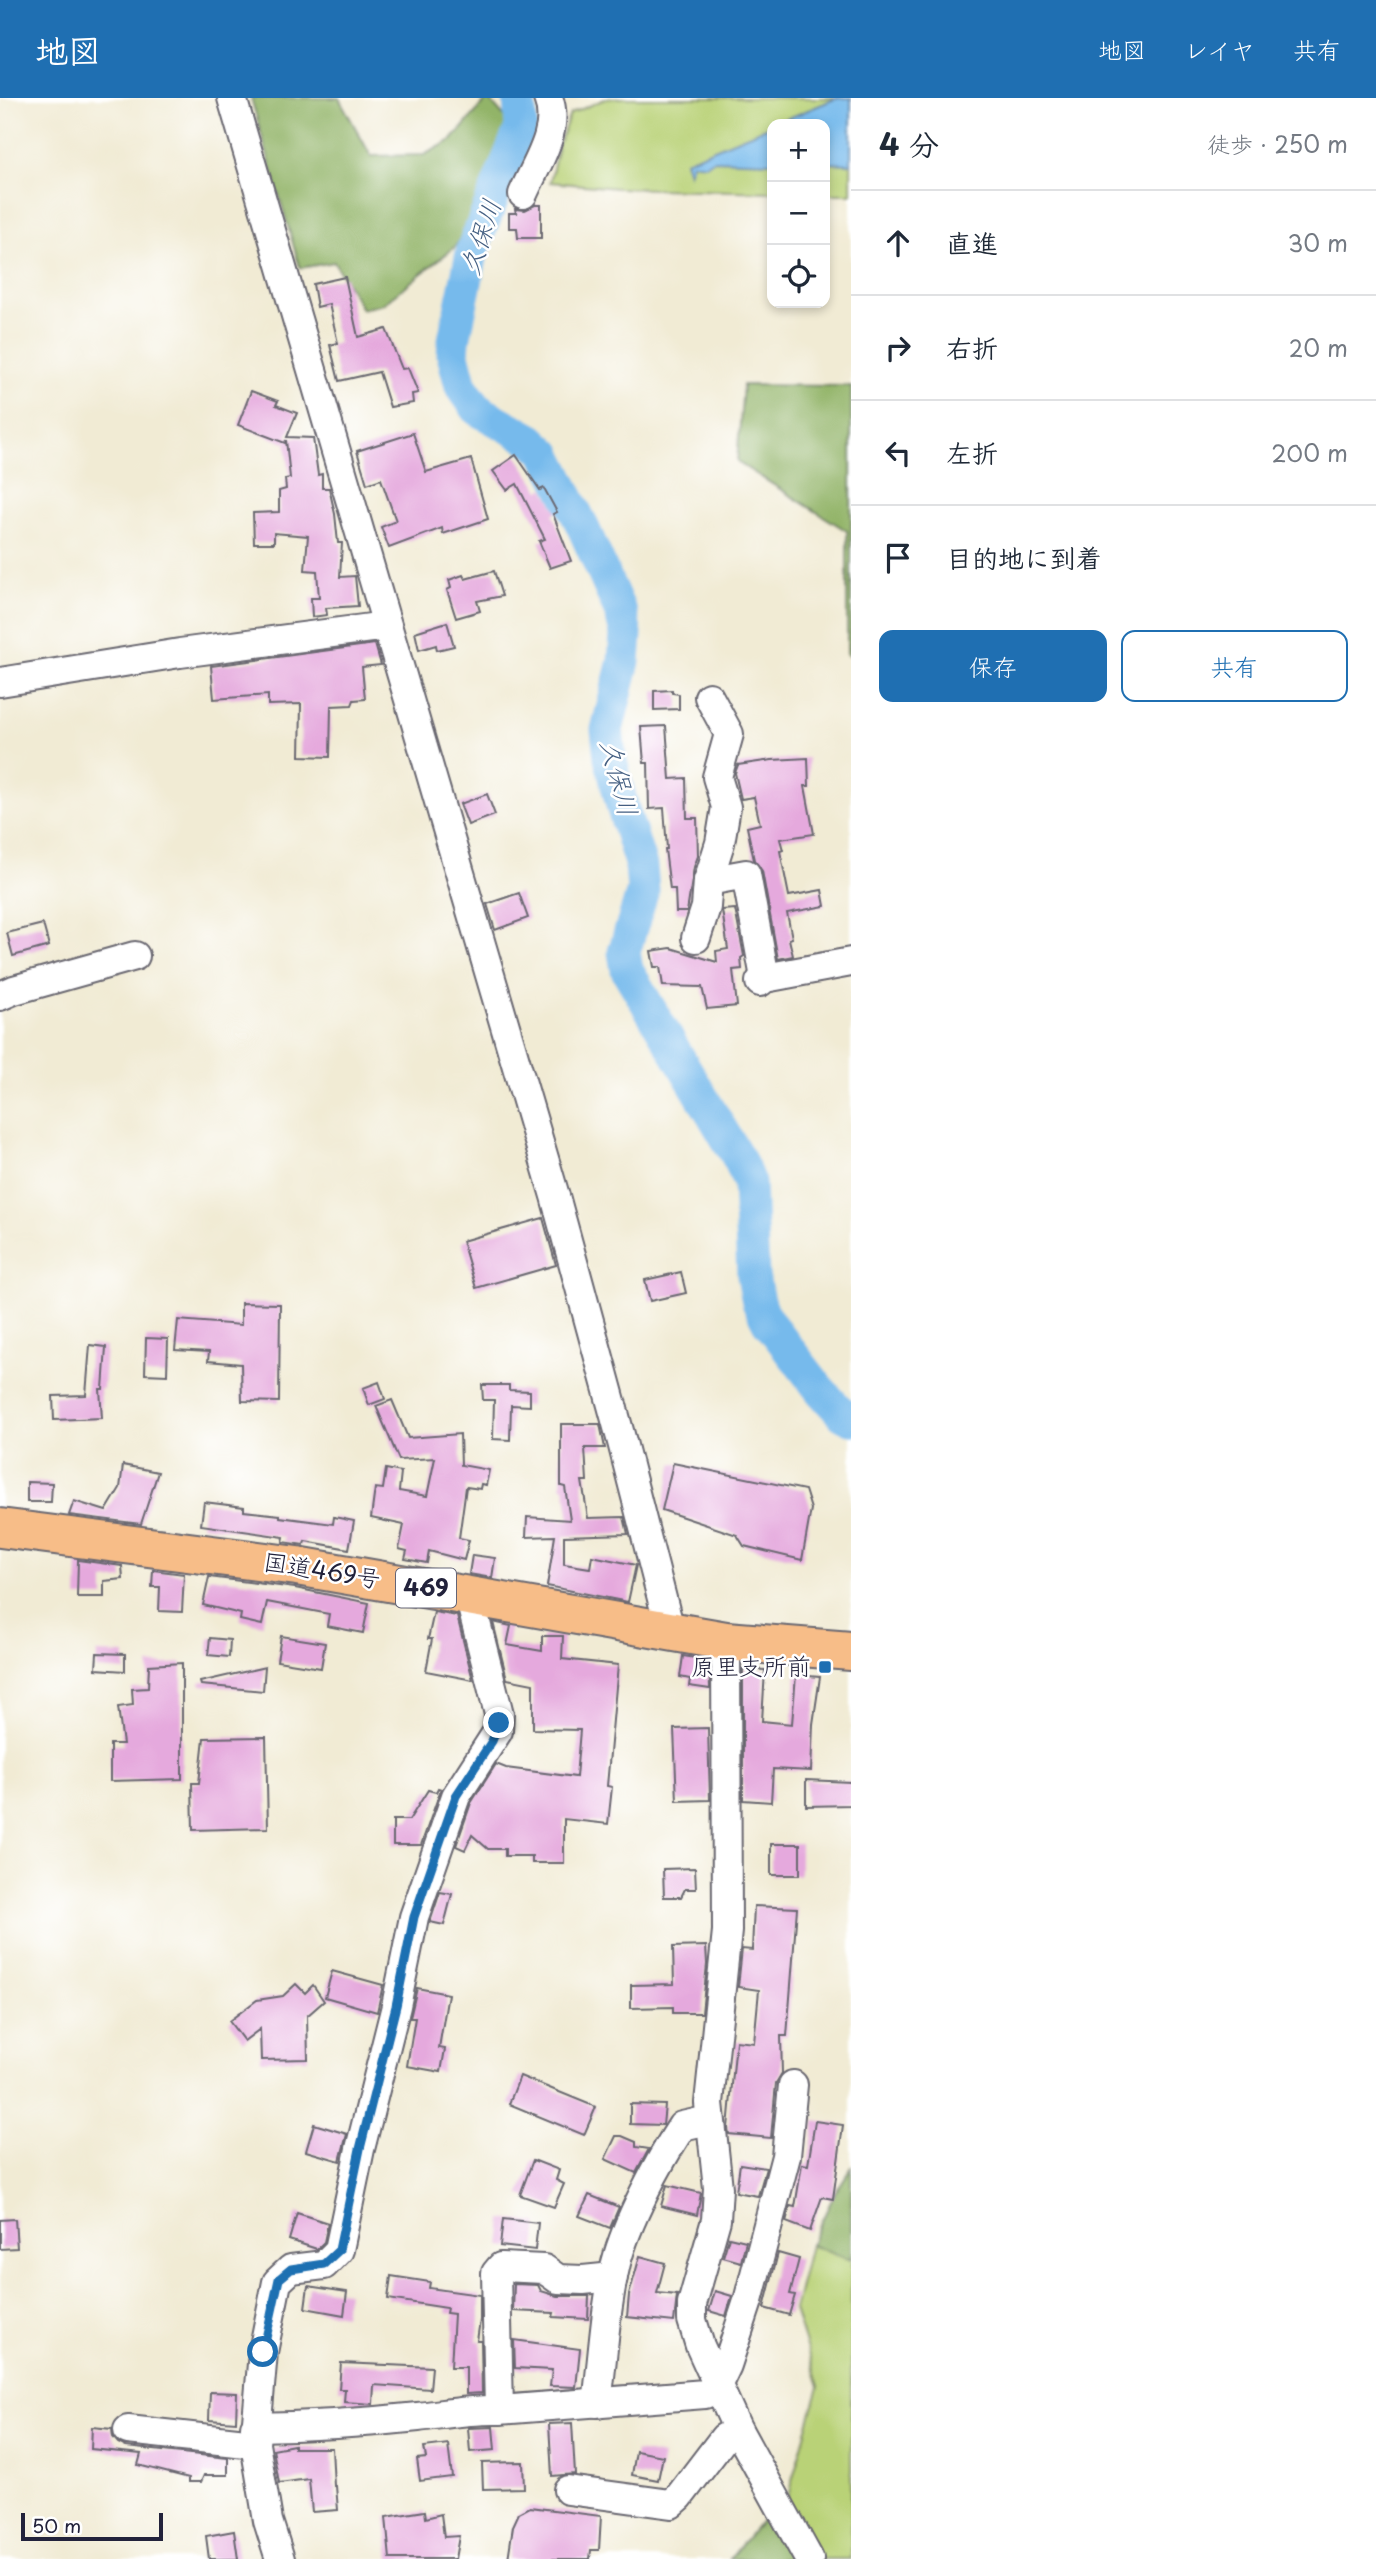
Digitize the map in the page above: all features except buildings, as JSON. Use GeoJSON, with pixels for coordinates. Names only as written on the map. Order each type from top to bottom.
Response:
{"type":"FeatureCollection","features":[{"type":"Feature","properties":{"kind":"highway","name":"国道469号"},"geometry":{"type":"LineString","coordinates":[[0,1528],[297,1566],[726,1641],[851,1651]]}},
{"type":"Feature","properties":{"kind":"street"},"geometry":{"type":"LineString","coordinates":[[232,98],[555,1196],[670,1630]]}},
{"type":"Feature","properties":{"kind":"street"},"geometry":{"type":"LineString","coordinates":[[523,194],[549,133],[556,100]]}},
{"type":"Feature","properties":{"kind":"street"},"geometry":{"type":"LineString","coordinates":[[0,682],[180,653],[386,626]]}},
{"type":"Feature","properties":{"kind":"street"},"geometry":{"type":"LineString","coordinates":[[696,938],[706,907],[708,881],[720,843],[726,807],[717,777],[729,734],[709,697]]}},
{"type":"Feature","properties":{"kind":"street"},"geometry":{"type":"LineString","coordinates":[[708,881],[747,874],[762,980],[851,962]]}},
{"type":"Feature","properties":{"kind":"street"},"geometry":{"type":"LineString","coordinates":[[0,996],[135,956]]}},
{"type":"Feature","properties":{"kind":"street"},"geometry":{"type":"LineString","coordinates":[[280,2559],[268,2521],[255,2436],[263,2352],[277,2282],[291,2269],[324,2264],[339,2250],[414,1917],[456,1796],[498,1731],[499,1714],[469,1595]]}},
{"type":"Feature","properties":{"kind":"street"},"geometry":{"type":"LineString","coordinates":[[726,1641],[727,1931],[710,2074],[709,2120],[718,2188],[716,2220],[692,2304],[692,2320],[700,2346],[738,2430],[809,2559]]}},
{"type":"Feature","properties":{"kind":"street"},"geometry":{"type":"LineString","coordinates":[[128,2430],[255,2436],[300,2427],[476,2410],[705,2394],[717,2386],[736,2342],[748,2301],[786,2156],[793,2085]]}},
{"type":"Feature","properties":{"kind":"street"},"geometry":{"type":"LineString","coordinates":[[597,2403],[613,2277],[623,2240],[663,2156],[682,2126],[709,2120]]}},
{"type":"Feature","properties":{"kind":"street"},"geometry":{"type":"LineString","coordinates":[[499,2410],[496,2273],[501,2267],[544,2269],[558,2279],[613,2277]]}},
{"type":"Feature","properties":{"kind":"street"},"geometry":{"type":"LineString","coordinates":[[568,2490],[671,2504],[724,2438],[738,2430]]}},
{"type":"Feature","properties":{"kind":"green space"},"geometry":{"type":"Polygon","coordinates":[[[251,98],[339,98],[371,156],[424,155],[452,140],[488,98],[513,127],[487,189],[456,246],[383,304],[362,309],[334,262],[300,268],[251,98]]]}},
{"type":"Feature","properties":{"kind":"green space"},"geometry":{"type":"Polygon","coordinates":[[[607,98],[851,98],[851,194],[830,194],[830,119],[767,119],[767,192],[617,188],[550,182],[558,146],[570,114],[607,98]]]}},
{"type":"Feature","properties":{"kind":"green space"},"geometry":{"type":"Polygon","coordinates":[[[743,385],[851,386],[851,656],[847,655],[847,531],[737,462],[743,385]]]}},
{"type":"Feature","properties":{"kind":"green space"},"geometry":{"type":"Polygon","coordinates":[[[851,2168],[851,2260],[810,2245],[835,2193],[851,2168]]]}},
{"type":"Feature","properties":{"kind":"green space"},"geometry":{"type":"Polygon","coordinates":[[[810,2245],[851,2260],[851,2559],[817,2559],[787,2499],[819,2386],[794,2310],[810,2245]]]}},
{"type":"Feature","properties":{"kind":"green space"},"geometry":{"type":"Polygon","coordinates":[[[767,2513],[789,2545],[789,2559],[730,2559],[767,2513]]]}},
{"type":"Feature","properties":{"kind":"water"},"geometry":{"type":"Polygon","coordinates":[[[837,98],[851,98],[851,164],[830,163],[830,119],[786,119],[837,98]]]}},
{"type":"Feature","properties":{"kind":"water"},"geometry":{"type":"Polygon","coordinates":[[[767,127],[767,162],[713,160],[706,165],[692,163],[689,174],[685,161],[767,127]]]}},
{"type":"Feature","properties":{"kind":"waterway","name":"久保川"},"geometry":{"type":"LineString","coordinates":[[519,98],[521,127],[473,248],[453,355],[461,386],[478,410],[532,440],[546,453],[621,613],[626,634],[624,661],[607,730],[610,757],[641,866],[643,890],[624,952],[627,970],[740,1161],[749,1183],[753,1275],[758,1302],[768,1322],[821,1391],[843,1415],[851,1419]]}},
{"type":"Feature","properties":{"kind":"place","name":"原里支所前"},"geometry":{"type":"Point","coordinates":[825,1667]}},
{"type":"Feature","properties":{"kind":"route"},"geometry":{"type":"LineString","coordinates":[[263,2352],[279,2279],[291,2269],[327,2263],[339,2250],[414,1917],[456,1796],[498,1731],[499,1723]]}}]}
